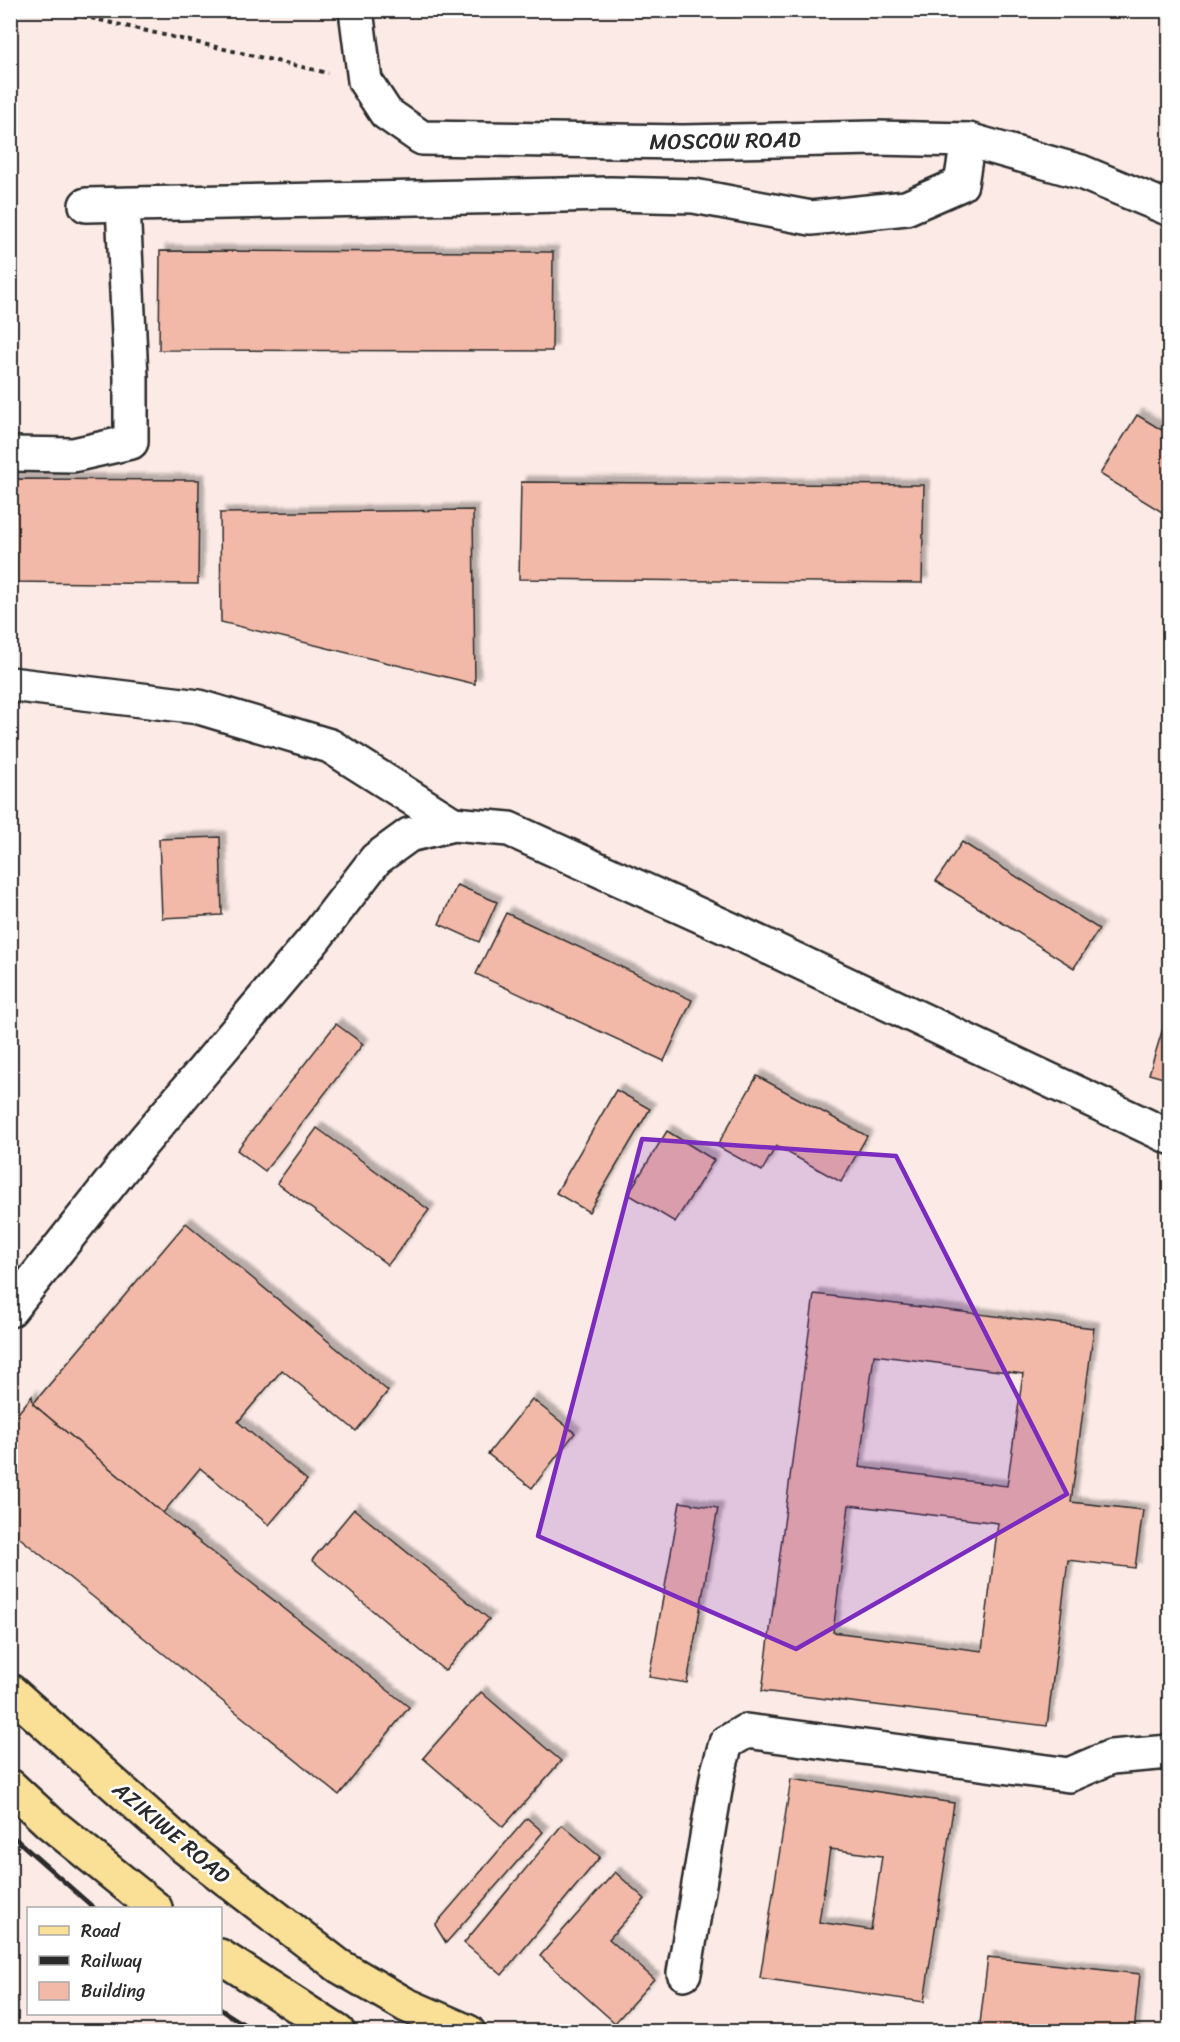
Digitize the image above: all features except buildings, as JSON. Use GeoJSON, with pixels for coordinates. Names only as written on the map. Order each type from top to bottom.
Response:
{"type":"FeatureCollection","features":[{"type":"Feature","properties":{"kind":"main road","name":"AZIKIWE ROAD"},"geometry":{"type":"LineString","coordinates":[[10,1691],[183,1845],[339,1966],[406,2005],[468,2031]]}},
{"type":"Feature","properties":{"kind":"main road"},"geometry":{"type":"LineString","coordinates":[[10,1786],[50,1823],[154,1907]]}},
{"type":"Feature","properties":{"kind":"main road"},"geometry":{"type":"LineString","coordinates":[[222,1957],[338,2031]]}},
{"type":"Feature","properties":{"kind":"street","name":"MOSCOW ROAD"},"geometry":{"type":"LineString","coordinates":[[356,10],[365,81],[386,113],[422,138],[683,142],[876,138],[968,140],[1081,172],[1170,209]]}},
{"type":"Feature","properties":{"kind":"street"},"geometry":{"type":"LineString","coordinates":[[86,205],[610,194],[694,196],[811,218],[906,208],[961,184],[968,140]]}},
{"type":"Feature","properties":{"kind":"street"},"geometry":{"type":"LineString","coordinates":[[10,454],[73,455],[132,442],[132,378],[123,205]]}},
{"type":"Feature","properties":{"kind":"street"},"geometry":{"type":"LineString","coordinates":[[10,684],[199,707],[330,746],[453,824]]}},
{"type":"Feature","properties":{"kind":"street"},"geometry":{"type":"LineString","coordinates":[[10,1310],[143,1142],[316,937],[376,859],[409,835],[453,824],[509,829],[730,929],[1170,1137]]}},
{"type":"Feature","properties":{"kind":"street"},"geometry":{"type":"LineString","coordinates":[[684,1973],[718,1772],[726,1743],[746,1731],[1069,1775],[1111,1757],[1170,1752]]}},
{"type":"Feature","properties":{"kind":"path"},"geometry":{"type":"LineString","coordinates":[[56,10],[365,81]]}},
{"type":"Feature","properties":{"kind":"highlighted area"},"geometry":{"type":"Polygon","coordinates":[[[642,1139],[896,1156],[1067,1494],[796,1649],[538,1536],[642,1139]]]}},
{"type":"Feature","properties":{"kind":"shaded area"},"geometry":{"type":"Polygon","coordinates":[[[11,11],[1169,11],[1169,2031],[11,2032],[11,11]]]}},
{"type":"Feature","properties":{"kind":"railway"},"geometry":{"type":"LineString","coordinates":[[10,1834],[93,1907]]}},
{"type":"Feature","properties":{"kind":"railway"},"geometry":{"type":"LineString","coordinates":[[222,2010],[256,2032]]}}]}
